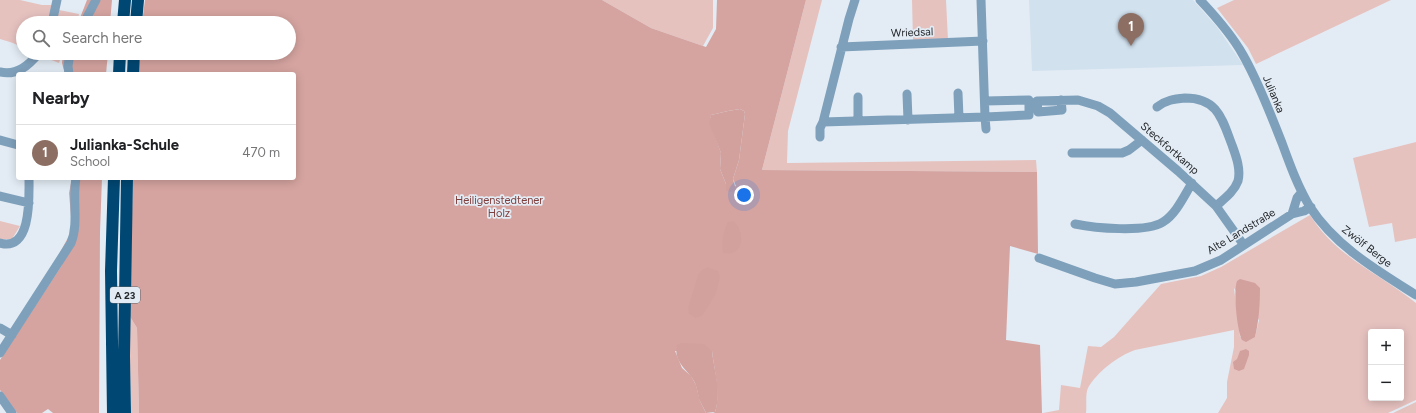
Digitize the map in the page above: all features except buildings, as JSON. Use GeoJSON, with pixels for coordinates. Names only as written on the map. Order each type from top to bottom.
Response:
{"type":"FeatureCollection","features":[{"type":"Feature","properties":{"kind":"highway"},"geometry":{"type":"LineString","coordinates":[[124,16],[125,0]]}},
{"type":"Feature","properties":{"kind":"highway"},"geometry":{"type":"LineString","coordinates":[[137,16],[138,0]]}},
{"type":"Feature","properties":{"kind":"highway"},"geometry":{"type":"LineString","coordinates":[[119,72],[120,60]]}},
{"type":"Feature","properties":{"kind":"highway"},"geometry":{"type":"LineString","coordinates":[[133,72],[134,60]]}},
{"type":"Feature","properties":{"kind":"highway","name":"A 23"},"geometry":{"type":"LineString","coordinates":[[113,413],[112,271],[114,180]]}},
{"type":"Feature","properties":{"kind":"highway","name":"A 23"},"geometry":{"type":"LineString","coordinates":[[125,413],[124,356],[127,180]]}},
{"type":"Feature","properties":{"kind":"street"},"geometry":{"type":"LineString","coordinates":[[54,16],[57,0]]}},
{"type":"Feature","properties":{"kind":"street"},"geometry":{"type":"LineString","coordinates":[[88,16],[96,0]]}},
{"type":"Feature","properties":{"kind":"street"},"geometry":{"type":"LineString","coordinates":[[820,137],[820,128],[823,122],[850,12],[855,0]]}},
{"type":"Feature","properties":{"kind":"street"},"geometry":{"type":"LineString","coordinates":[[981,0],[986,129]]}},
{"type":"Feature","properties":{"kind":"street","name":"Julianka"},"geometry":{"type":"LineString","coordinates":[[1200,0],[1222,25],[1243,54],[1302,192],[1310,207]]}},
{"type":"Feature","properties":{"kind":"street","name":"Wriedsal"},"geometry":{"type":"LineString","coordinates":[[841,46],[983,41]]}},
{"type":"Feature","properties":{"kind":"street"},"geometry":{"type":"LineString","coordinates":[[19,72],[33,60]]}},
{"type":"Feature","properties":{"kind":"street"},"geometry":{"type":"LineString","coordinates":[[69,60],[69,72]]}},
{"type":"Feature","properties":{"kind":"street"},"geometry":{"type":"LineString","coordinates":[[0,72],[16,74]]}},
{"type":"Feature","properties":{"kind":"street"},"geometry":{"type":"LineString","coordinates":[[958,93],[959,118]]}},
{"type":"Feature","properties":{"kind":"street"},"geometry":{"type":"LineString","coordinates":[[907,94],[908,120]]}},
{"type":"Feature","properties":{"kind":"street"},"geometry":{"type":"LineString","coordinates":[[858,97],[858,121]]}},
{"type":"Feature","properties":{"kind":"street"},"geometry":{"type":"LineString","coordinates":[[1157,108],[1164,102],[1174,99],[1195,98],[1205,101],[1214,107],[1221,117],[1239,169],[1238,180],[1232,191],[1216,206]]}},
{"type":"Feature","properties":{"kind":"street"},"geometry":{"type":"LineString","coordinates":[[823,122],[1029,115],[1029,100],[985,101]]}},
{"type":"Feature","properties":{"kind":"street","name":"Steckfortkamp"},"geometry":{"type":"LineString","coordinates":[[1061,100],[1078,100],[1098,106],[1115,117],[1192,183],[1216,206],[1243,244]]}},
{"type":"Feature","properties":{"kind":"street"},"geometry":{"type":"LineString","coordinates":[[0,140],[16,144]]}},
{"type":"Feature","properties":{"kind":"street"},"geometry":{"type":"LineString","coordinates":[[1072,153],[1122,153],[1129,150],[1142,140]]}},
{"type":"Feature","properties":{"kind":"street"},"geometry":{"type":"LineString","coordinates":[[0,243],[9,244],[17,240],[26,222],[29,203],[29,180]]}},
{"type":"Feature","properties":{"kind":"street"},"geometry":{"type":"LineString","coordinates":[[0,353],[71,243],[74,232],[74,191],[76,180]]}},
{"type":"Feature","properties":{"kind":"street"},"geometry":{"type":"LineString","coordinates":[[1075,224],[1087,227],[1114,228],[1145,228],[1157,225],[1170,216],[1192,183]]}},
{"type":"Feature","properties":{"kind":"street","name":"Alte Landstraße"},"geometry":{"type":"LineString","coordinates":[[1292,214],[1297,198],[1302,192]]}},
{"type":"Feature","properties":{"kind":"street"},"geometry":{"type":"LineString","coordinates":[[0,196],[29,203]]}},
{"type":"Feature","properties":{"kind":"street","name":"Alte Landstraße"},"geometry":{"type":"LineString","coordinates":[[1039,258],[1115,284],[1136,282],[1195,270],[1221,260],[1243,244],[1292,214],[1304,211],[1310,207]]}},
{"type":"Feature","properties":{"kind":"street","name":"Zwölf Berge"},"geometry":{"type":"LineString","coordinates":[[1310,207],[1332,233],[1353,252],[1372,267],[1416,295]]}},
{"type":"Feature","properties":{"kind":"street"},"geometry":{"type":"LineString","coordinates":[[0,328],[12,335]]}},
{"type":"Feature","properties":{"kind":"street"},"geometry":{"type":"LineString","coordinates":[[0,396],[12,413]]}},
{"type":"Feature","properties":{"kind":"shaded area"},"geometry":{"type":"Polygon","coordinates":[[[0,0],[20,0],[42,5],[52,5],[50,16],[16,16],[16,44],[0,39],[0,0]]]}},
{"type":"Feature","properties":{"kind":"shaded area"},"geometry":{"type":"Polygon","coordinates":[[[602,0],[713,0],[713,28],[703,46],[651,28],[602,0]]]}},
{"type":"Feature","properties":{"kind":"shaded area"},"geometry":{"type":"Polygon","coordinates":[[[806,0],[822,0],[788,131],[787,163],[1036,160],[1037,172],[762,170],[806,0]]]}},
{"type":"Feature","properties":{"kind":"shaded area"},"geometry":{"type":"Polygon","coordinates":[[[912,0],[946,0],[948,40],[913,41],[912,0]]]}},
{"type":"Feature","properties":{"kind":"shaded area"},"geometry":{"type":"Polygon","coordinates":[[[1029,0],[1193,0],[1217,27],[1243,65],[1032,71],[1029,0]]]}},
{"type":"Feature","properties":{"kind":"shaded area"},"geometry":{"type":"Polygon","coordinates":[[[1234,0],[1391,0],[1256,64],[1248,48],[1217,8],[1234,0]]]}},
{"type":"Feature","properties":{"kind":"shaded area"},"geometry":{"type":"Polygon","coordinates":[[[59,10],[79,14],[79,16],[58,16],[59,10]]]}},
{"type":"Feature","properties":{"kind":"shaded area"},"geometry":{"type":"Polygon","coordinates":[[[52,60],[60,60],[59,63],[52,60]]]}},
{"type":"Feature","properties":{"kind":"shaded area"},"geometry":{"type":"Polygon","coordinates":[[[740,109],[744,111],[745,114],[739,160],[733,179],[736,190],[729,192],[726,191],[726,184],[720,169],[721,153],[709,123],[711,115],[740,109]]]}},
{"type":"Feature","properties":{"kind":"shaded area"},"geometry":{"type":"Polygon","coordinates":[[[1416,142],[1416,238],[1395,242],[1392,223],[1369,227],[1353,158],[1416,142]]]}},
{"type":"Feature","properties":{"kind":"shaded area"},"geometry":{"type":"Polygon","coordinates":[[[1310,215],[1320,229],[1345,253],[1416,303],[1416,400],[1388,413],[1218,413],[1227,398],[1227,382],[1234,347],[1234,330],[1135,350],[1128,353],[1108,365],[1092,382],[1087,391],[1086,413],[1043,413],[1059,410],[1061,385],[1080,388],[1088,346],[1101,347],[1114,337],[1161,284],[1201,276],[1221,267],[1310,215]],[[1234,288],[1240,337],[1255,337],[1259,320],[1234,288]]]}},
{"type":"Feature","properties":{"kind":"shaded area"},"geometry":{"type":"Polygon","coordinates":[[[0,221],[20,226],[12,239],[0,239],[0,221]]]}},
{"type":"Feature","properties":{"kind":"shaded area"},"geometry":{"type":"Polygon","coordinates":[[[733,221],[740,230],[741,242],[736,251],[731,253],[723,253],[722,241],[725,230],[728,222],[733,221]]]}},
{"type":"Feature","properties":{"kind":"shaded area"},"geometry":{"type":"Polygon","coordinates":[[[707,267],[718,271],[720,276],[716,294],[703,315],[696,318],[689,314],[688,308],[698,275],[707,267]]]}},
{"type":"Feature","properties":{"kind":"shaded area"},"geometry":{"type":"Polygon","coordinates":[[[1240,279],[1255,283],[1260,288],[1259,312],[1255,337],[1246,342],[1242,340],[1240,335],[1236,310],[1235,293],[1237,281],[1240,279]]]}},
{"type":"Feature","properties":{"kind":"shaded area"},"geometry":{"type":"Polygon","coordinates":[[[129,315],[137,328],[139,413],[131,413],[129,315]]]}},
{"type":"Feature","properties":{"kind":"shaded area"},"geometry":{"type":"Polygon","coordinates":[[[681,343],[704,344],[712,351],[718,389],[715,412],[706,413],[699,399],[695,383],[677,357],[677,345],[681,343]]]}},
{"type":"Feature","properties":{"kind":"shaded area"},"geometry":{"type":"Polygon","coordinates":[[[1246,349],[1249,351],[1249,355],[1244,369],[1239,371],[1234,369],[1233,362],[1237,359],[1240,351],[1246,349]]]}},
{"type":"Feature","properties":{"kind":"shaded area"},"geometry":{"type":"Polygon","coordinates":[[[1416,402],[1416,413],[1393,413],[1416,402]]]}},
{"type":"Feature","properties":{"kind":"green space"},"geometry":{"type":"Polygon","coordinates":[[[87,0],[112,0],[111,16],[81,16],[87,0]]]}},
{"type":"Feature","properties":{"kind":"green space","name":"Heiligenstedtener Holz"},"geometry":{"type":"Polygon","coordinates":[[[145,0],[602,0],[651,28],[706,47],[716,29],[717,0],[806,0],[762,170],[1037,172],[1038,254],[1010,246],[1006,340],[1040,345],[1042,413],[713,413],[715,412],[717,405],[717,397],[712,351],[675,351],[682,368],[691,376],[696,385],[700,401],[706,413],[139,413],[137,328],[129,315],[133,180],[296,180],[296,72],[138,72],[139,60],[296,60],[296,16],[143,16],[145,0]],[[740,109],[711,115],[710,123],[721,153],[720,169],[726,184],[726,191],[736,186],[733,179],[739,160],[745,114],[744,111],[740,109]]]}},
{"type":"Feature","properties":{"kind":"green space"},"geometry":{"type":"Polygon","coordinates":[[[62,60],[107,60],[106,72],[64,72],[62,60]]]}},
{"type":"Feature","properties":{"kind":"green space"},"geometry":{"type":"Polygon","coordinates":[[[72,180],[102,180],[100,232],[99,413],[53,413],[48,409],[42,413],[17,413],[0,390],[0,360],[62,265],[56,260],[71,232],[69,193],[72,180]]]}},
{"type":"Feature","properties":{"kind":"place","name":"Julianka-Schule"},"geometry":{"type":"Point","coordinates":[1131,46]}}]}
